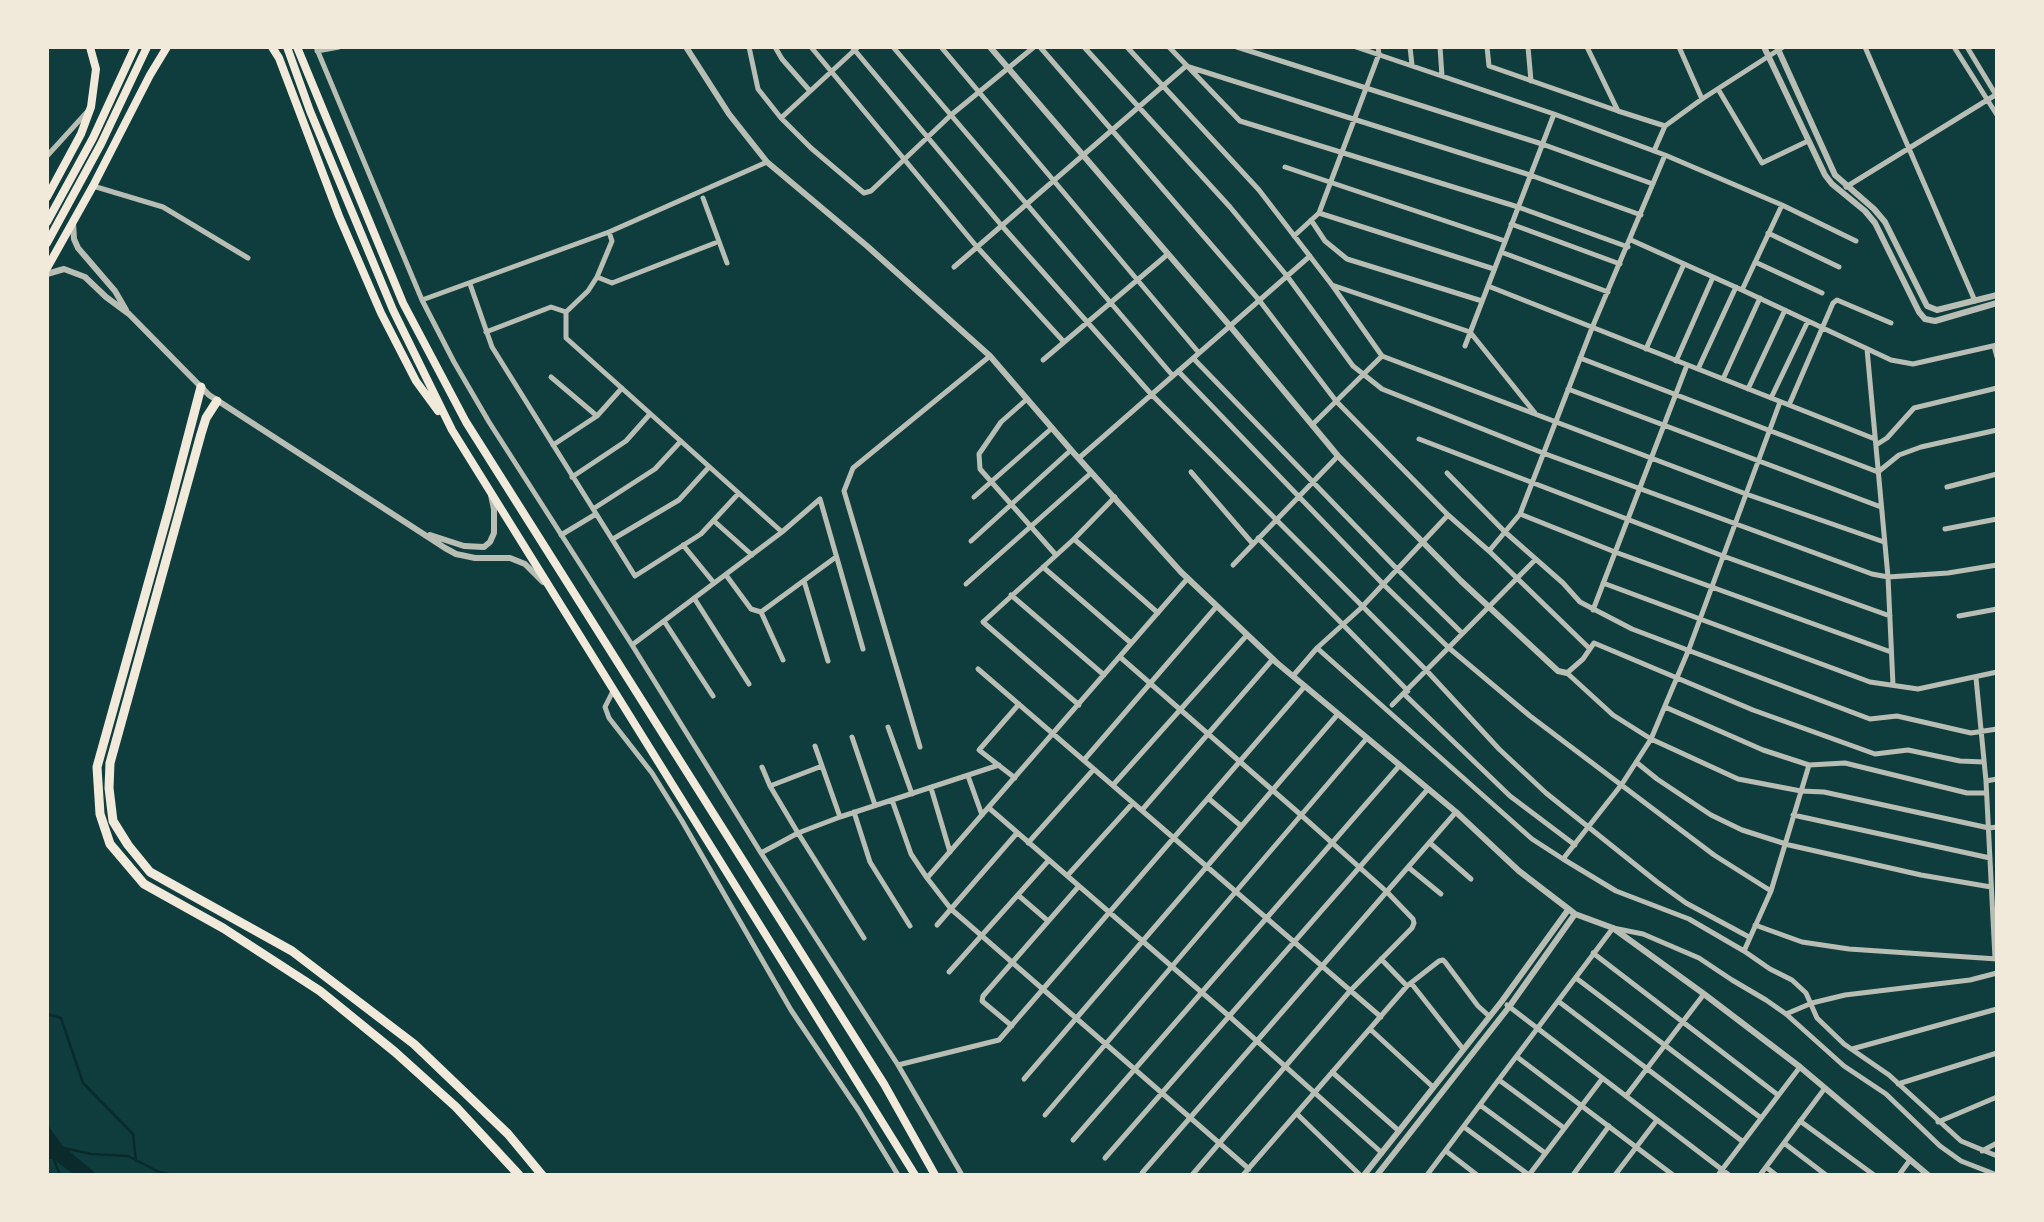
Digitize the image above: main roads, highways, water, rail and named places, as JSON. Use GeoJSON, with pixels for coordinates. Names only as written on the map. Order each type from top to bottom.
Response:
{"type":"FeatureCollection","features":[{"type":"Feature","properties":{"kind":"highway"},"geometry":{"type":"LineString","coordinates":[[201,387],[97,767],[100,814],[110,845],[144,884],[223,928],[320,990],[395,1052],[456,1108],[519,1175]]}},
{"type":"Feature","properties":{"kind":"highway"},"geometry":{"type":"LineString","coordinates":[[217,401],[206,418],[201,434],[110,763],[109,788],[113,821],[150,872],[292,951],[414,1044],[508,1134],[542,1175]]}},
{"type":"Feature","properties":{"kind":"main road"},"geometry":{"type":"LineString","coordinates":[[47,197],[91,107],[96,69],[90,47]]}},
{"type":"Feature","properties":{"kind":"main road"},"geometry":{"type":"LineString","coordinates":[[47,222],[93,138],[135,47]]}},
{"type":"Feature","properties":{"kind":"main road"},"geometry":{"type":"LineString","coordinates":[[47,243],[102,144],[147,47]]}},
{"type":"Feature","properties":{"kind":"main road"},"geometry":{"type":"LineString","coordinates":[[47,271],[167,47]]}},
{"type":"Feature","properties":{"kind":"main road"},"geometry":{"type":"LineString","coordinates":[[272,47],[279,58],[339,216],[381,313],[416,381],[452,430]]}},
{"type":"Feature","properties":{"kind":"main road"},"geometry":{"type":"LineString","coordinates":[[285,47],[393,310],[452,430],[915,1175]]}},
{"type":"Feature","properties":{"kind":"main road"},"geometry":{"type":"LineString","coordinates":[[297,47],[403,303],[460,412],[884,1084],[935,1175]]}},
{"type":"Feature","properties":{"kind":"water"},"geometry":{"type":"Polygon","coordinates":[[[47,1124],[64,1148],[58,1157],[47,1160],[47,1124]]]}},
{"type":"Feature","properties":{"kind":"waterway"},"geometry":{"type":"LineString","coordinates":[[47,1014],[61,1018],[83,1083],[133,1134],[136,1161]]}},
{"type":"Feature","properties":{"kind":"waterway"},"geometry":{"type":"LineString","coordinates":[[47,1146],[87,1175]]}},
{"type":"Feature","properties":{"kind":"waterway"},"geometry":{"type":"LineString","coordinates":[[64,1148],[91,1154],[128,1156],[159,1172],[173,1175]]}},
{"type":"Feature","properties":{"kind":"waterway"},"geometry":{"type":"LineString","coordinates":[[66,1150],[95,1175]]}},
{"type":"Feature","properties":{"kind":"waterway"},"geometry":{"type":"LineString","coordinates":[[52,1155],[60,1175]]}}]}
